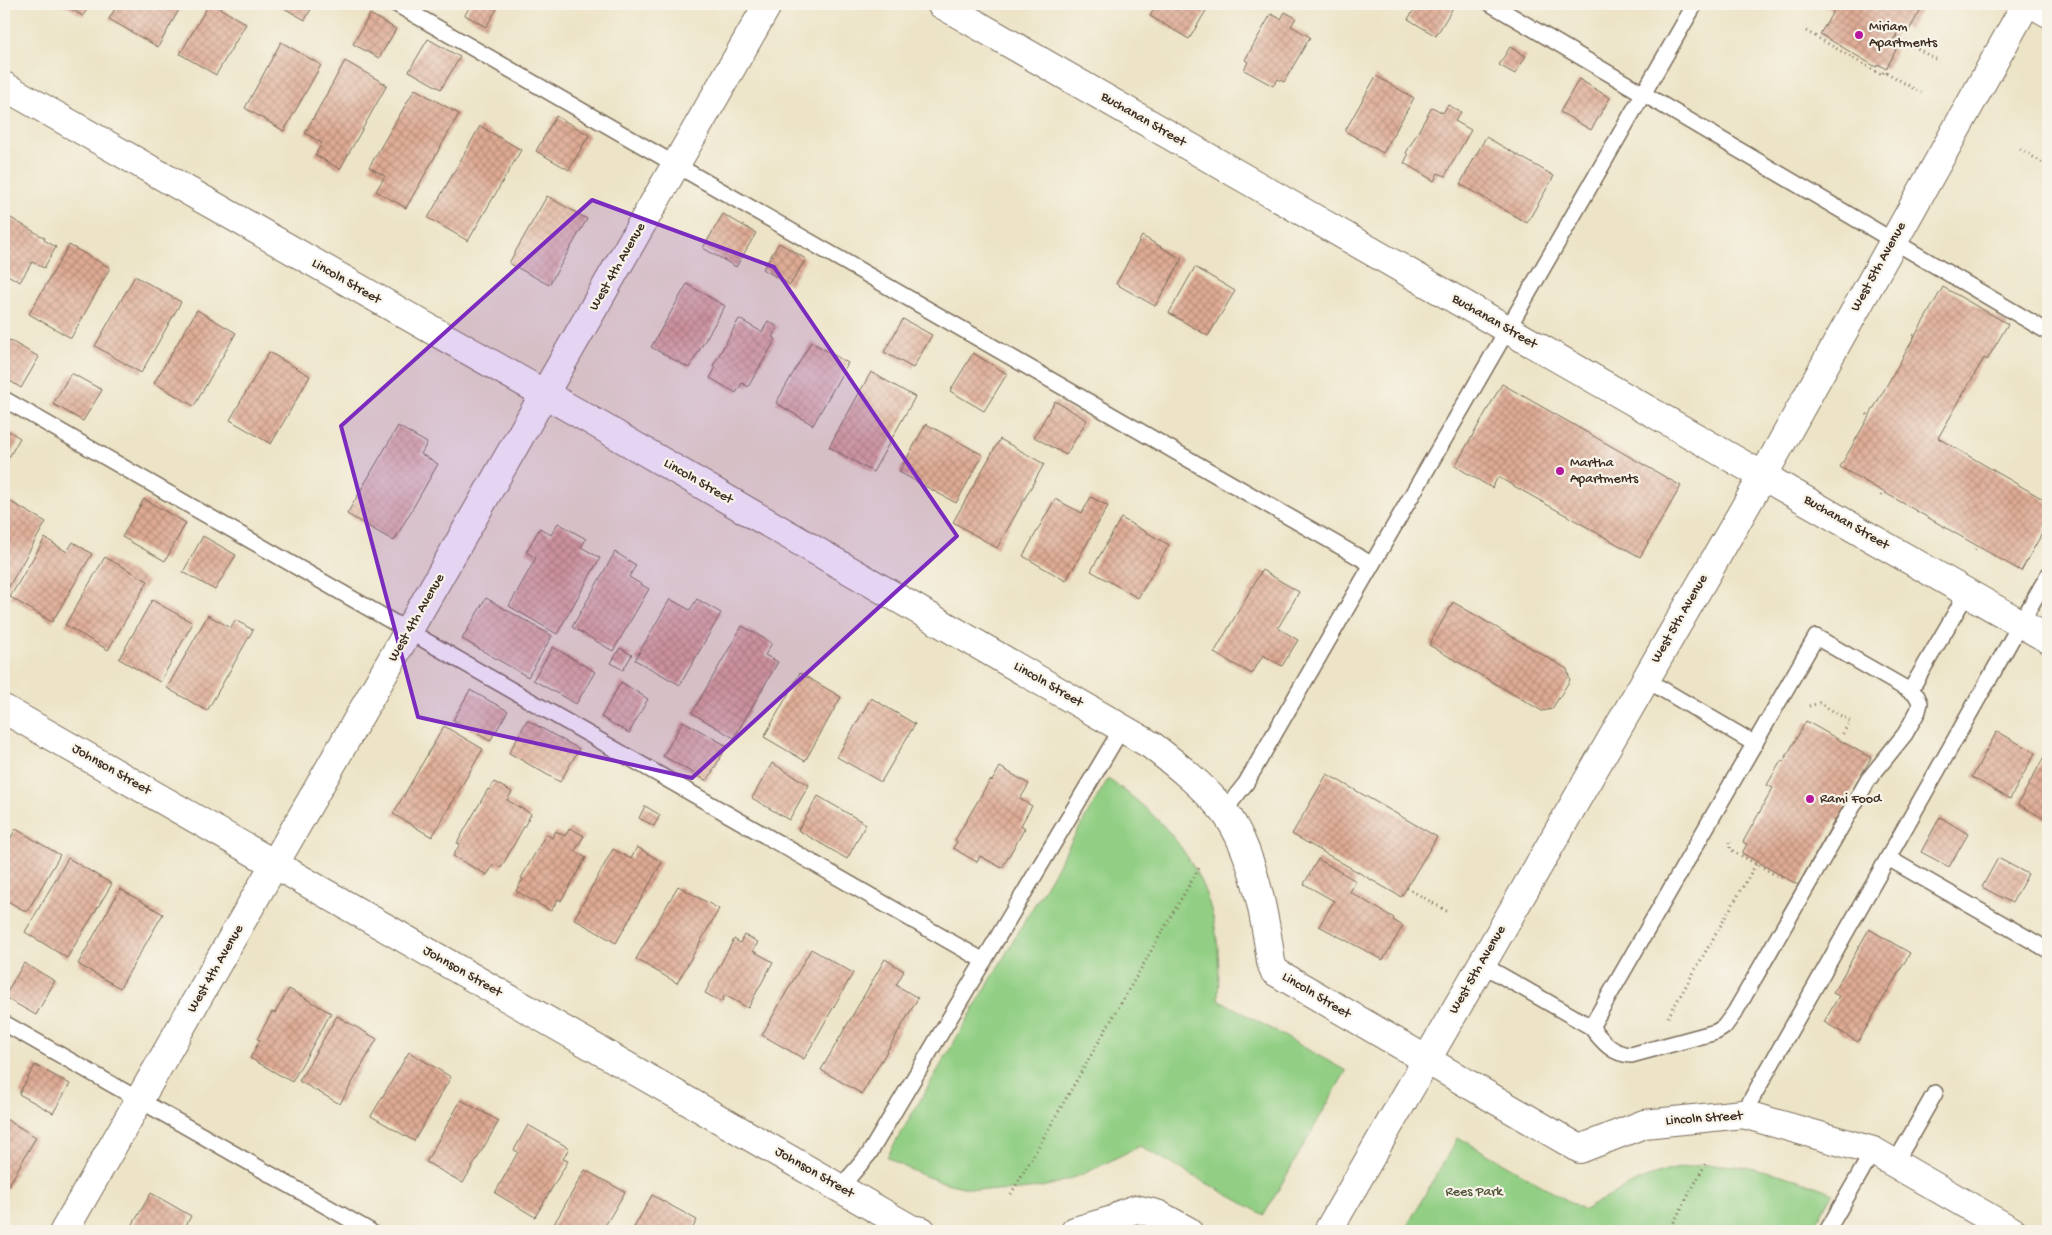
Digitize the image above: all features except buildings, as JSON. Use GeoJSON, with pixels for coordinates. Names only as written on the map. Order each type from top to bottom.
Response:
{"type":"FeatureCollection","features":[{"type":"Feature","properties":{"kind":"street","name":"West 4th Avenue"},"geometry":{"type":"LineString","coordinates":[[64,1231],[140,1102],[768,4]]}},
{"type":"Feature","properties":{"kind":"street","name":"Buchanan Street"},"geometry":{"type":"LineString","coordinates":[[941,4],[2048,639]]}},
{"type":"Feature","properties":{"kind":"street","name":"West 5th Avenue"},"geometry":{"type":"LineString","coordinates":[[1328,1231],[1763,476],[2026,4]]}},
{"type":"Feature","properties":{"kind":"street"},"geometry":{"type":"LineString","coordinates":[[2033,4],[2048,13]]}},
{"type":"Feature","properties":{"kind":"street","name":"Lincoln Street"},"geometry":{"type":"LineString","coordinates":[[4,86],[545,395],[1151,745],[1199,784],[1224,811],[1235,829],[1259,898],[1274,971],[1580,1149],[1644,1124],[1743,1114],[1884,1157],[2012,1231]]}},
{"type":"Feature","properties":{"kind":"street","name":"Johnson Street"},"geometry":{"type":"LineString","coordinates":[[4,709],[910,1229],[922,1231]]}},
{"type":"Feature","properties":{"kind":"street"},"geometry":{"type":"LineString","coordinates":[[1075,1231],[1113,1220],[1124,1213],[1136,1209],[1157,1214],[1188,1231]]}},
{"type":"Feature","properties":{"kind":"lane"},"geometry":{"type":"LineString","coordinates":[[396,4],[1371,564]]}},
{"type":"Feature","properties":{"kind":"lane"},"geometry":{"type":"LineString","coordinates":[[1491,4],[2048,332]]}},
{"type":"Feature","properties":{"kind":"lane"},"geometry":{"type":"LineString","coordinates":[[1224,811],[1246,783],[1695,4]]}},
{"type":"Feature","properties":{"kind":"lane"},"geometry":{"type":"LineString","coordinates":[[4,399],[984,961]]}},
{"type":"Feature","properties":{"kind":"lane"},"geometry":{"type":"LineString","coordinates":[[1743,1114],[2048,575]]}},
{"type":"Feature","properties":{"kind":"lane"},"geometry":{"type":"LineString","coordinates":[[1910,691],[1967,593]]}},
{"type":"Feature","properties":{"kind":"lane"},"geometry":{"type":"LineString","coordinates":[[1482,964],[1592,1027],[1605,1045],[1623,1054],[1632,1055],[1716,1032],[1724,1027],[1735,1012],[1868,780],[1905,734],[1918,711],[1920,703],[1917,696],[1816,637],[1592,1027]]}},
{"type":"Feature","properties":{"kind":"lane"},"geometry":{"type":"LineString","coordinates":[[1645,679],[1754,744]]}},
{"type":"Feature","properties":{"kind":"lane"},"geometry":{"type":"LineString","coordinates":[[840,1188],[869,1154],[1122,728]]}},
{"type":"Feature","properties":{"kind":"lane"},"geometry":{"type":"LineString","coordinates":[[1888,858],[2048,950]]}},
{"type":"Feature","properties":{"kind":"lane"},"geometry":{"type":"LineString","coordinates":[[4,1023],[370,1231]]}},
{"type":"Feature","properties":{"kind":"lane"},"geometry":{"type":"LineString","coordinates":[[1827,1231],[1935,1093]]}},
{"type":"Feature","properties":{"kind":"path"},"geometry":{"type":"LineString","coordinates":[[1806,30],[1882,75],[1884,72],[1921,93]]}},
{"type":"Feature","properties":{"kind":"path"},"geometry":{"type":"LineString","coordinates":[[1896,36],[1939,61]]}},
{"type":"Feature","properties":{"kind":"path"},"geometry":{"type":"LineString","coordinates":[[2020,149],[2048,166]]}},
{"type":"Feature","properties":{"kind":"path"},"geometry":{"type":"LineString","coordinates":[[1804,714],[1809,706],[1819,703],[1850,721],[1841,737]]}},
{"type":"Feature","properties":{"kind":"path"},"geometry":{"type":"LineString","coordinates":[[1730,842],[1730,849],[1782,879]]}},
{"type":"Feature","properties":{"kind":"path"},"geometry":{"type":"LineString","coordinates":[[1667,1018],[1756,864]]}},
{"type":"Feature","properties":{"kind":"path"},"geometry":{"type":"LineString","coordinates":[[1011,1194],[1199,868]]}},
{"type":"Feature","properties":{"kind":"path"},"geometry":{"type":"LineString","coordinates":[[1406,888],[1450,913]]}},
{"type":"Feature","properties":{"kind":"path"},"geometry":{"type":"LineString","coordinates":[[1669,1231],[1707,1161]]}},
{"type":"Feature","properties":{"kind":"highlighted area"},"geometry":{"type":"Polygon","coordinates":[[[592,200],[774,267],[957,536],[692,778],[418,717],[341,426],[592,200]]]}},
{"type":"Feature","properties":{"kind":"green space"},"geometry":{"type":"Polygon","coordinates":[[[1108,779],[1150,812],[1168,831],[1184,851],[1197,873],[1207,897],[1214,922],[1218,949],[1218,999],[1346,1071],[1264,1215],[1140,1146],[1095,1169],[1067,1180],[1021,1190],[998,1191],[974,1189],[951,1184],[907,1168],[887,1157],[1108,779]]]}},
{"type":"Feature","properties":{"kind":"green space","name":"Rees Park"},"geometry":{"type":"Polygon","coordinates":[[[1458,1137],[1584,1210],[1620,1190],[1657,1174],[1701,1165],[1746,1167],[1790,1178],[1833,1193],[1811,1231],[1404,1231],[1458,1137]]]}},
{"type":"Feature","properties":{"kind":"place","name":"Miriam Apartments"},"geometry":{"type":"Point","coordinates":[1859,35]}},
{"type":"Feature","properties":{"kind":"place","name":"Martha Apartments"},"geometry":{"type":"Point","coordinates":[1560,471]}},
{"type":"Feature","properties":{"kind":"place","name":"Rami Food"},"geometry":{"type":"Point","coordinates":[1810,799]}}]}
